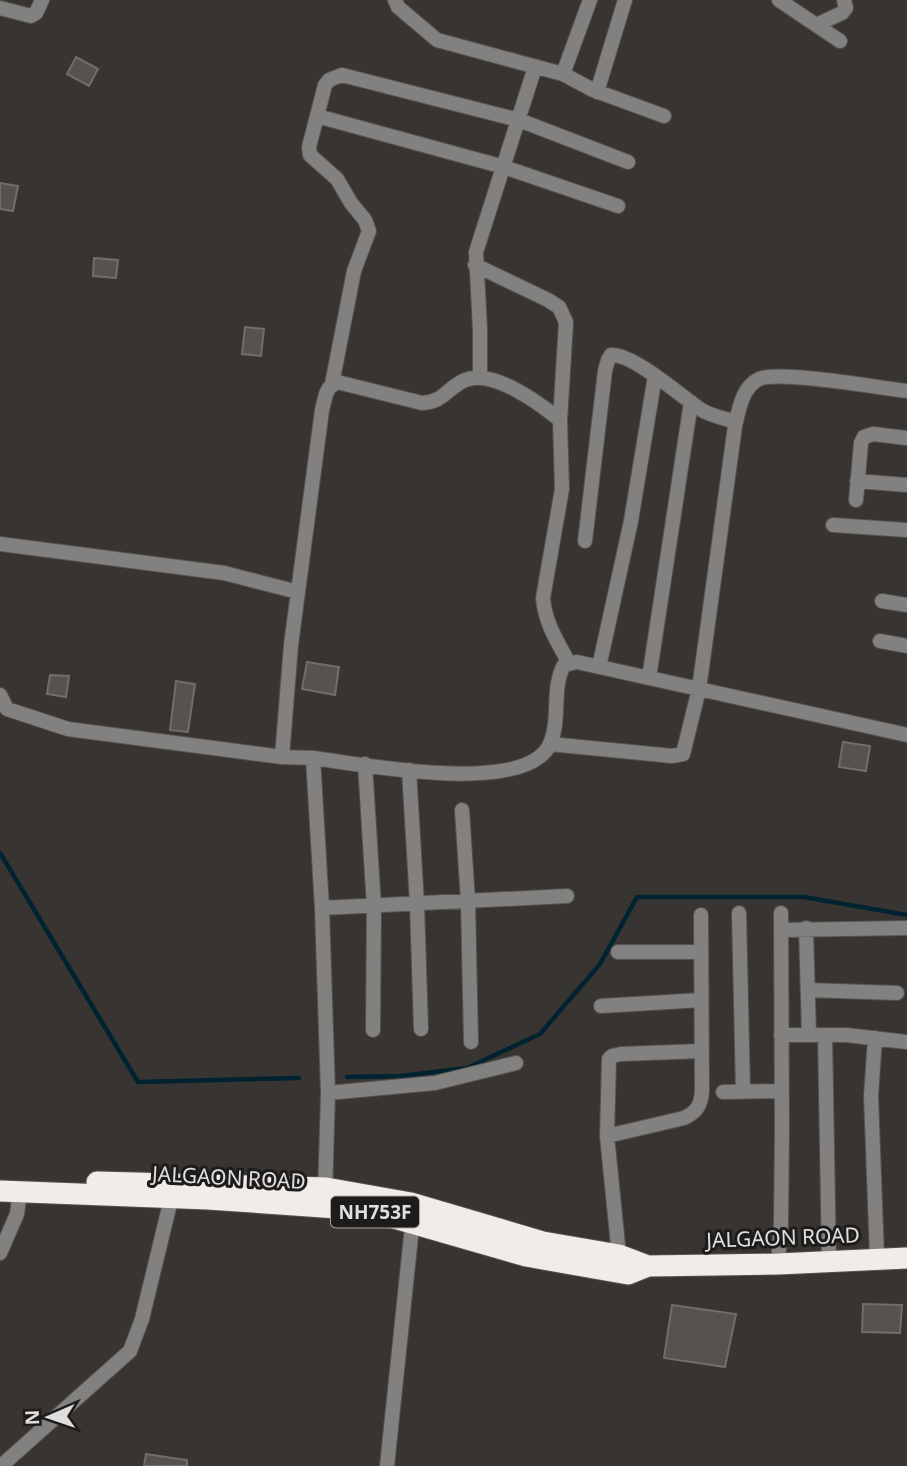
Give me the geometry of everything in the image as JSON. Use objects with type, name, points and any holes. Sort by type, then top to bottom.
[{"type":"highway","name":"NH753F","points":[[0,1178],[25,1188]]},
{"type":"highway","name":"JALGAON ROAD","points":[[25,1188],[325,1197],[366,1210],[414,1213],[526,1256],[628,1275],[648,1266],[907,1258]]},
{"type":"highway","name":"NH753F","points":[[414,1213],[543,1242],[619,1255],[648,1266]]},
{"type":"street","points":[[0,8],[31,16],[36,13],[42,0]]},
{"type":"street","points":[[394,0],[437,40],[563,74],[597,92],[664,116]]},
{"type":"street","points":[[563,74],[590,0]]},
{"type":"street","points":[[597,92],[625,0]]},
{"type":"street","points":[[779,0],[840,41]]},
{"type":"street","points":[[816,25],[842,13],[846,8],[844,0]]},
{"type":"street","points":[[480,378],[480,330],[475,264],[481,231],[535,67]]},
{"type":"street","points":[[282,757],[298,592],[322,410],[332,384],[354,271],[369,231],[365,220],[337,179],[310,155],[309,147],[329,80],[342,75],[519,120],[628,162]]},
{"type":"street","points":[[317,116],[504,167],[618,206]]},
{"type":"street","points":[[475,264],[548,300],[564,313],[566,322],[560,420],[562,489],[543,598],[550,627],[569,663]]},
{"type":"street","points":[[585,541],[608,360],[614,354],[623,356],[655,376],[702,411],[736,422]]},
{"type":"street","points":[[599,667],[631,521],[655,376]]},
{"type":"street","points":[[550,744],[678,756],[685,750],[699,689],[736,422],[748,388],[758,379],[791,377],[907,391]]},
{"type":"street","points":[[332,384],[337,382],[431,403],[439,401],[462,382],[490,379],[541,404],[560,420]]},
{"type":"street","points":[[649,678],[691,402]]},
{"type":"street","points":[[856,500],[861,443],[864,437],[873,434],[907,438]]},
{"type":"street","points":[[857,481],[907,485]]},
{"type":"street","points":[[833,525],[907,530]]},
{"type":"street","points":[[0,544],[224,573],[298,592]]},
{"type":"street","points":[[882,601],[907,606]]},
{"type":"street","points":[[880,641],[907,646]]},
{"type":"street","points":[[0,695],[7,709],[68,729],[282,757],[473,774],[503,772],[522,767],[550,744],[558,678],[564,665],[569,663],[599,667],[907,735]]},
{"type":"street","points":[[313,758],[322,908],[328,1093],[325,1197]]},
{"type":"street","points":[[365,764],[374,906],[373,1030]]},
{"type":"street","points":[[409,770],[421,1028]]},
{"type":"street","points":[[462,810],[468,901],[471,1042]]},
{"type":"street","points":[[322,908],[567,897]]},
{"type":"street","points":[[739,913],[743,1091]]},
{"type":"street","points":[[778,1264],[781,1223],[781,913]]},
{"type":"street","points":[[607,1136],[684,1118],[695,1113],[702,1098],[701,915]]},
{"type":"street","points":[[806,928],[809,1035]]},
{"type":"street","points":[[782,930],[907,928]]},
{"type":"street","points":[[618,952],[701,953]]},
{"type":"street","points":[[808,990],[897,993]]},
{"type":"street","points":[[601,1006],[701,1000]]},
{"type":"street","points":[[781,1035],[825,1035],[907,1042]]},
{"type":"street","points":[[825,1035],[829,1261]]},
{"type":"street","points":[[875,1038],[871,1096],[877,1257]]},
{"type":"street","points":[[619,1255],[607,1136],[607,1064],[612,1056],[701,1051]]},
{"type":"street","points":[[328,1093],[435,1083],[516,1063]]},
{"type":"street","points":[[723,1092],[781,1091]]},
{"type":"street","points":[[0,1252],[25,1188]]},
{"type":"street","points":[[1,1466],[130,1351],[142,1319],[172,1191]]},
{"type":"street","points":[[387,1466],[414,1213]]},
{"type":"building","points":[[76,57],[98,69],[89,86],[67,74]]},
{"type":"building","points":[[0,183],[18,186],[13,211],[0,209]]},
{"type":"building","points":[[94,258],[118,260],[116,278],[93,276]]},
{"type":"building","points":[[245,327],[264,329],[261,356],[242,354]]},
{"type":"building","points":[[307,662],[339,667],[335,695],[302,689]]},
{"type":"building","points":[[50,675],[69,676],[66,697],[47,694]]},
{"type":"building","points":[[176,681],[195,684],[188,732],[170,730]]},
{"type":"building","points":[[843,742],[870,746],[866,771],[839,767]]},
{"type":"building","points":[[863,1304],[902,1305],[900,1333],[862,1332]]},
{"type":"building","points":[[672,1305],[736,1314],[725,1367],[664,1358]]},
{"type":"building","points":[[146,1454],[187,1460],[187,1466],[144,1466]]},
{"type":"waterway","points":[[0,853],[138,1082],[299,1078]]},
{"type":"waterway","points":[[347,1077],[401,1076],[467,1068],[540,1034],[600,964],[637,897],[804,897],[907,915]]}]
